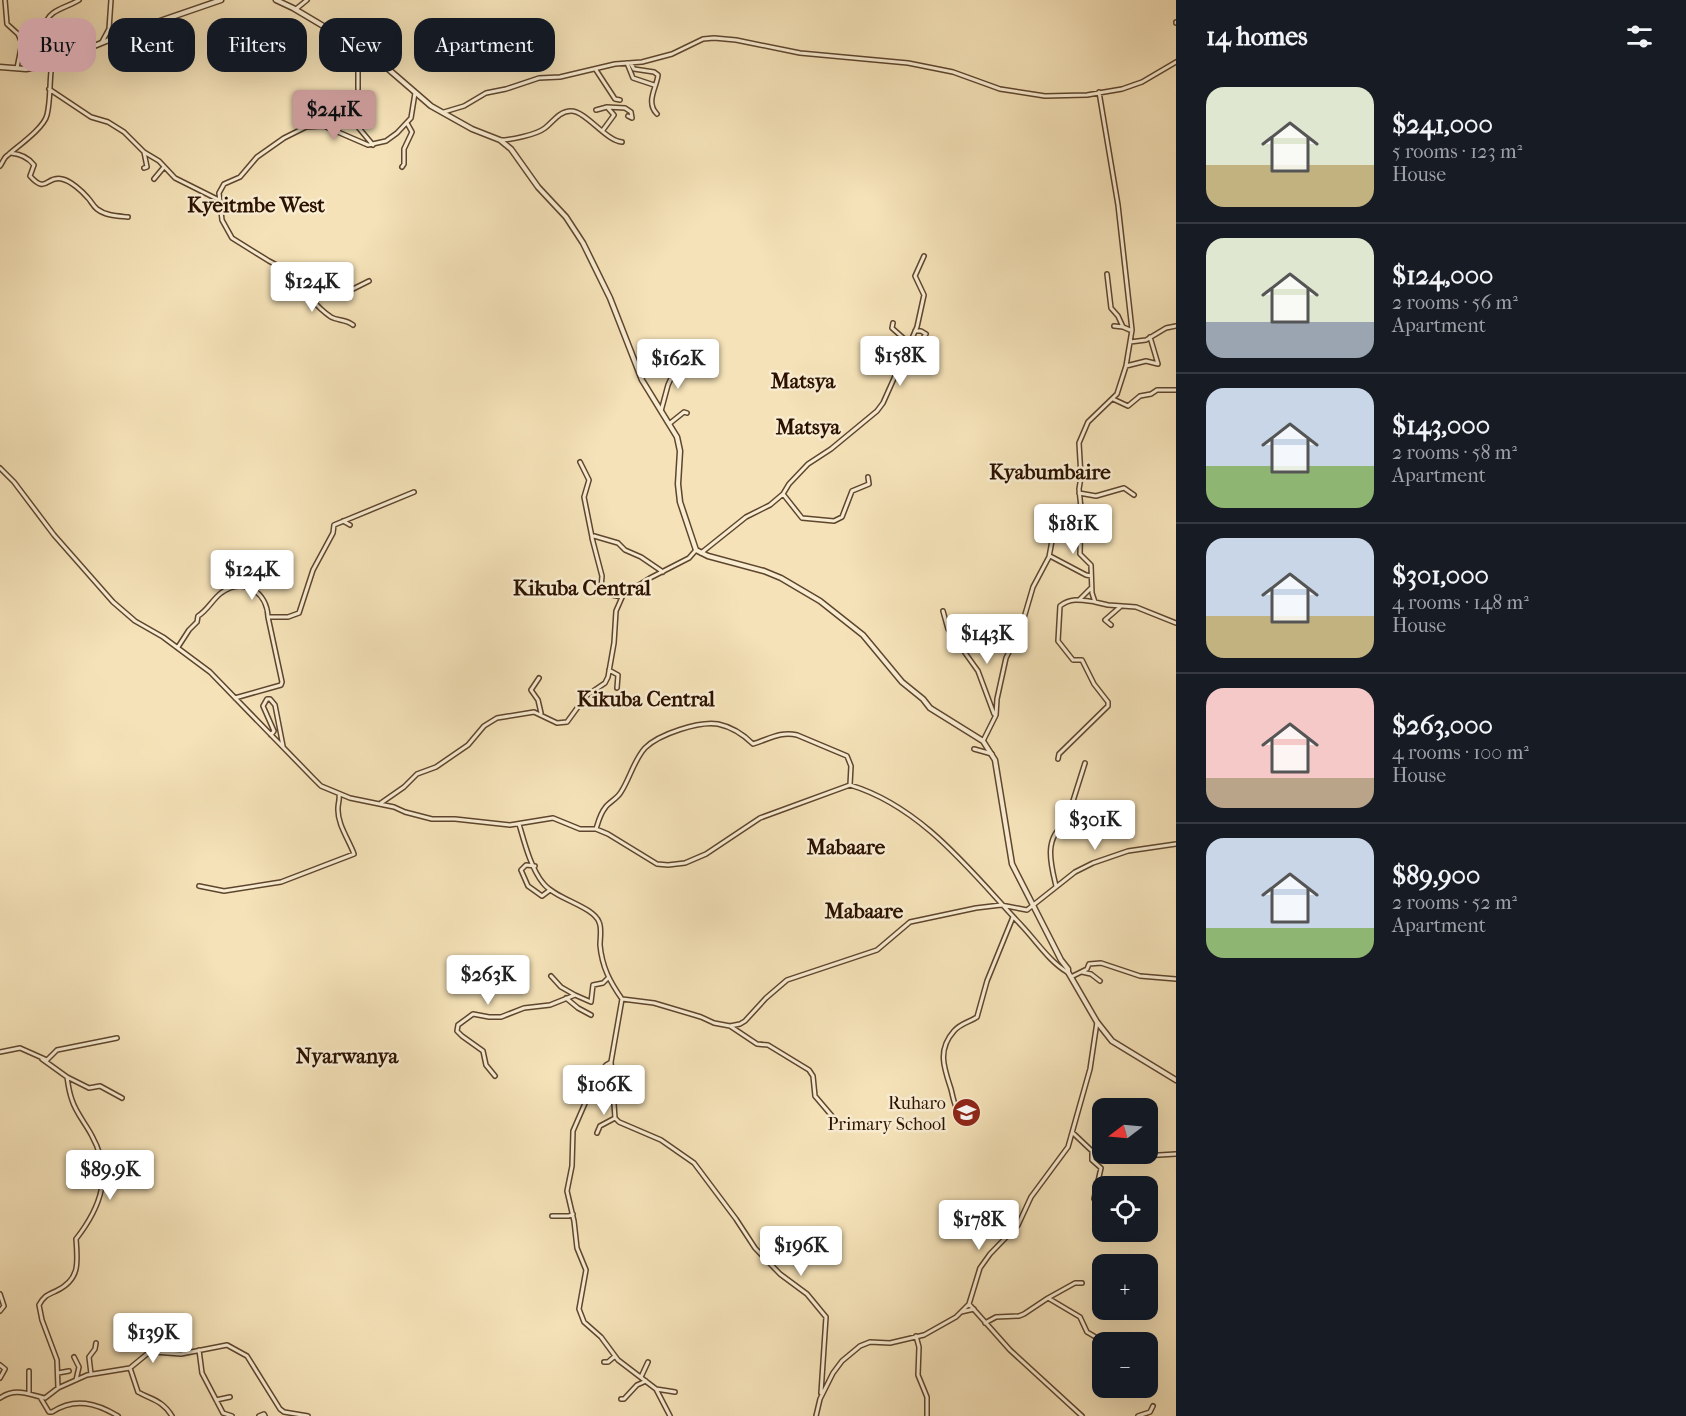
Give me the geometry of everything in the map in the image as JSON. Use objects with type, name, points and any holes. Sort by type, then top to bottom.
[{"type":"street","points":[[5,0],[7,24],[18,34]]},
{"type":"street","points":[[48,18],[56,10],[79,0]]},
{"type":"street","points":[[101,44],[108,30],[111,0]]},
{"type":"street","points":[[96,46],[221,0]]},
{"type":"street","points":[[276,0],[319,23]]},
{"type":"street","points":[[296,9],[307,0]]},
{"type":"street","points":[[444,112],[464,106],[486,93],[539,78],[560,77],[672,54],[703,39],[724,38],[800,53],[919,65],[953,72],[1000,89],[1045,96],[1087,94],[1132,86],[1176,62]]},
{"type":"street","points":[[0,67],[17,68],[18,63]]},
{"type":"street","points":[[629,63],[634,69],[657,73],[659,77],[654,85],[652,108],[657,114]]},
{"type":"street","points":[[629,63],[633,78],[654,85]]},
{"type":"street","points":[[596,69],[615,99],[620,99]]},
{"type":"street","points":[[0,165],[5,156],[11,153],[47,116],[51,72]]},
{"type":"street","points":[[358,72],[358,89]]},
{"type":"street","points":[[394,72],[431,106],[472,129],[500,140],[511,149],[538,187],[566,217],[583,243],[613,305],[641,378],[677,437],[680,451],[678,484],[680,502],[698,552]]},
{"type":"street","points":[[49,89],[92,117],[124,132],[144,152],[159,161],[175,178],[219,200]]},
{"type":"street","points":[[1095,602],[1091,588],[1090,565],[1080,554],[1081,471],[1078,450],[1083,431],[1092,417],[1113,399],[1120,387],[1132,330],[1118,205],[1099,92]]},
{"type":"street","points":[[369,281],[353,289],[326,287],[301,278],[269,261],[232,238],[222,220],[219,194],[224,184],[240,177],[257,157],[284,138],[306,127],[324,126],[373,145],[391,138],[407,123],[412,113],[415,93]]},
{"type":"street","points":[[603,130],[614,116],[607,106]]},
{"type":"street","points":[[596,111],[607,106],[625,108],[631,112],[632,118],[628,116]]},
{"type":"street","points":[[500,140],[512,140],[544,129],[553,119],[569,111],[580,112],[589,122],[603,130],[616,142],[622,142]]},
{"type":"street","points":[[402,167],[404,149],[412,132],[407,123]]},
{"type":"street","points":[[358,127],[373,145]]},
{"type":"street","points":[[144,152],[147,167],[144,168]]},
{"type":"street","points":[[11,153],[22,154],[32,162],[34,165],[30,176],[36,183],[43,185],[62,179],[74,185],[96,209],[110,215],[128,217]]},
{"type":"street","points":[[154,179],[164,167]]},
{"type":"street","points":[[213,198],[219,194]]},
{"type":"street","points":[[381,803],[404,788],[417,774],[436,766],[468,745],[484,726],[497,718],[531,712],[557,723],[567,722],[586,696],[605,683],[614,643],[616,611],[626,592],[689,558],[740,521],[771,505],[808,464],[837,445],[877,411],[915,331],[924,295],[915,276],[924,256]]},
{"type":"street","points":[[1107,274],[1111,308],[1123,327]]},
{"type":"street","points":[[301,278],[301,284],[313,300],[331,317],[348,321],[353,325]]},
{"type":"street","points":[[893,323],[892,327],[909,343]]},
{"type":"street","points":[[1114,326],[1132,330]]},
{"type":"street","points":[[1130,342],[1150,337],[1166,328],[1176,326]]},
{"type":"street","points":[[915,331],[926,334],[923,338],[924,345]]},
{"type":"street","points":[[1126,366],[1146,362],[1158,364],[1150,337]]},
{"type":"street","points":[[661,413],[668,385],[680,359]]},
{"type":"street","points":[[897,368],[905,367],[917,359]]},
{"type":"street","points":[[1113,399],[1128,406],[1140,396],[1157,390],[1176,390]]},
{"type":"street","points":[[669,424],[684,412],[687,413]]},
{"type":"street","points":[[580,462],[589,480],[584,497],[602,576],[601,588],[613,596],[622,597]]},
{"type":"street","points":[[0,468],[113,603],[135,621],[178,647],[210,672],[321,786],[350,798],[381,803],[432,819],[510,825],[553,818],[580,829],[596,829],[614,837],[657,864],[679,865],[715,849],[759,818],[850,785],[873,793],[925,826],[980,880],[1052,961],[1070,975]]},
{"type":"street","points":[[783,494],[802,518],[834,521],[842,517],[852,491],[869,484],[868,477]]},
{"type":"street","points":[[1079,492],[1096,495],[1124,488],[1134,495]]},
{"type":"street","points":[[268,617],[288,617],[299,613],[313,570],[333,533],[334,525],[414,492]]},
{"type":"street","points":[[983,741],[996,715],[1006,658],[1021,627],[1033,586],[1050,556],[1054,530],[1063,516],[1081,509]]},
{"type":"street","points":[[341,521],[350,525]]},
{"type":"street","points":[[592,537],[618,543],[625,550],[645,559],[663,572]]},
{"type":"street","points":[[698,552],[764,571],[781,578],[820,601],[863,635],[902,682],[930,708],[983,741],[993,755],[1014,869],[1070,975],[1097,1022],[1119,1046],[1176,1080]]},
{"type":"street","points":[[1050,556],[1091,576]]},
{"type":"street","points":[[178,647],[197,622],[198,616],[203,614],[218,595],[233,586],[253,588],[260,593],[268,610],[282,682],[281,685],[235,698]]},
{"type":"street","points":[[1080,599],[1091,588]]},
{"type":"street","points":[[1058,759],[1059,754],[1109,705],[1094,684],[1082,660],[1073,660],[1058,641],[1059,606],[1080,599],[1136,608],[1176,623]]},
{"type":"street","points":[[1111,625],[1105,620],[1121,606]]},
{"type":"street","points":[[943,611],[948,629],[972,661],[986,689],[995,712],[991,724]]},
{"type":"street","points":[[609,669],[618,675],[617,688]]},
{"type":"street","points":[[540,678],[531,690],[542,715]]},
{"type":"street","points":[[271,735],[274,733],[273,728],[263,706],[267,699],[275,705],[283,747]]},
{"type":"street","points":[[596,829],[604,808],[621,794],[627,777],[645,748],[664,735],[701,726],[717,724],[726,727],[741,733],[753,744],[778,735],[789,733],[798,735],[847,756],[851,766],[850,785]]},
{"type":"street","points":[[974,749],[993,755]]},
{"type":"street","points":[[1056,887],[1049,860],[1051,845],[1058,828],[1066,824],[1085,763]]},
{"type":"street","points":[[200,886],[224,891],[281,882],[354,854],[339,818],[337,807],[340,800],[339,794]]},
{"type":"street","points":[[519,824],[543,884],[594,916],[600,923],[602,956],[608,978],[622,999],[611,1062],[615,1118],[619,1122],[661,1140],[694,1163],[736,1219],[754,1248],[780,1274],[807,1294],[826,1317],[820,1399],[816,1416]]},
{"type":"street","points":[[730,1026],[745,1021],[787,980],[877,950],[909,922],[1001,905],[1024,911],[1075,872],[1139,848],[1176,844]]},
{"type":"street","points":[[535,866],[526,865],[521,870],[528,886],[542,896],[550,890]]},
{"type":"street","points":[[964,1119],[952,1100],[942,1062],[944,1048],[958,1026],[977,1017],[987,981],[1013,917]]},
{"type":"street","points":[[1082,972],[1089,964],[1096,962],[1140,976],[1176,979]]},
{"type":"street","points":[[1070,975],[1082,972],[1092,974],[1100,981]]},
{"type":"street","points":[[551,976],[561,987],[591,1002],[593,985],[603,983],[608,978]]},
{"type":"street","points":[[495,1076],[486,1065],[483,1051],[457,1031],[458,1025],[473,1014],[498,1018],[524,1008],[550,1005],[575,995]]},
{"type":"street","points":[[566,998],[591,1015]]},
{"type":"street","points":[[622,999],[654,1004],[730,1026],[757,1044],[768,1045],[809,1070],[813,1076],[815,1096],[832,1116]]},
{"type":"street","points":[[820,1399],[839,1365],[860,1346],[870,1342],[890,1343],[924,1335],[961,1312],[969,1304],[980,1268],[990,1254],[1018,1226],[1031,1197],[1068,1146],[1090,1069],[1097,1022]]},
{"type":"street","points":[[42,1059],[48,1059],[57,1050],[117,1038]]},
{"type":"street","points":[[0,1052],[20,1048],[89,1088],[100,1086],[122,1098]]},
{"type":"street","points":[[611,1062],[606,1065],[594,1082],[573,1131],[572,1166],[567,1191],[573,1214],[577,1248],[586,1267],[579,1309],[585,1322],[601,1337],[615,1356],[656,1389],[670,1416]]},
{"type":"street","points":[[58,1388],[57,1360],[42,1320],[39,1305],[44,1295],[65,1287],[72,1280],[78,1256],[76,1239],[92,1218],[103,1182],[102,1159],[93,1137],[72,1100],[67,1077]]},
{"type":"street","points":[[597,1133],[600,1126],[615,1118]]},
{"type":"street","points":[[1073,1132],[1092,1151]]},
{"type":"street","points":[[1158,1155],[1176,1154]]},
{"type":"street","points":[[552,1216],[566,1217],[573,1214]]},
{"type":"street","points":[[985,1323],[996,1317],[1024,1314],[1071,1285],[1082,1283]]},
{"type":"street","points":[[0,1294],[4,1306],[0,1311]]},
{"type":"street","points":[[1048,1298],[1080,1317],[1088,1332],[1092,1334]]},
{"type":"street","points":[[969,1304],[1010,1350],[1082,1416]]},
{"type":"street","points":[[961,1312],[974,1309]]},
{"type":"street","points":[[916,1336],[919,1347],[918,1375],[927,1396],[927,1416]]},
{"type":"street","points":[[158,1351],[167,1342]]},
{"type":"street","points":[[91,1374],[89,1357],[96,1343]]},
{"type":"street","points":[[0,1398],[9,1394],[28,1392],[45,1398],[58,1388],[91,1374],[130,1368],[147,1354],[158,1351],[181,1354],[227,1345],[247,1356],[283,1414],[308,1416]]},
{"type":"street","points":[[200,1350],[202,1373],[223,1413],[232,1416]]},
{"type":"street","points":[[74,1356],[79,1367],[76,1380]]},
{"type":"street","points":[[604,1362],[608,1362],[615,1356]]},
{"type":"street","points":[[640,1377],[648,1362]]},
{"type":"street","points":[[0,1365],[5,1369],[0,1378]]},
{"type":"street","points":[[130,1368],[138,1392],[157,1400],[168,1409],[172,1416]]},
{"type":"street","points":[[28,1392],[29,1371]]},
{"type":"street","points":[[58,1373],[69,1371]]},
{"type":"street","points":[[621,1399],[624,1399],[637,1385],[646,1381]]},
{"type":"street","points":[[656,1389],[675,1392]]},
{"type":"street","points":[[40,1397],[49,1412],[63,1405],[83,1402],[102,1407],[118,1416]]},
{"type":"street","points":[[216,1400],[230,1397]]},
{"type":"street","points":[[1138,1416],[1150,1412],[1153,1406]]},
{"type":"street","points":[[259,1416],[264,1414],[266,1416]]},
{"type":"place","name":"Ruharo Primary School","points":[[967,1113]]},
{"type":"district","name":"Kyeitmbe West","points":[[256,205]]},
{"type":"district","name":"Matsya","points":[[803,381]]},
{"type":"district","name":"Matsya","points":[[808,427]]},
{"type":"district","name":"Kyabumbaire","points":[[1050,472]]},
{"type":"district","name":"Kikuba Central","points":[[582,588]]},
{"type":"district","name":"Kikuba Central","points":[[646,699]]},
{"type":"district","name":"Mabaare","points":[[846,847]]},
{"type":"district","name":"Mabaare","points":[[864,911]]},
{"type":"district","name":"Nyarwanya","points":[[347,1056]]}]
